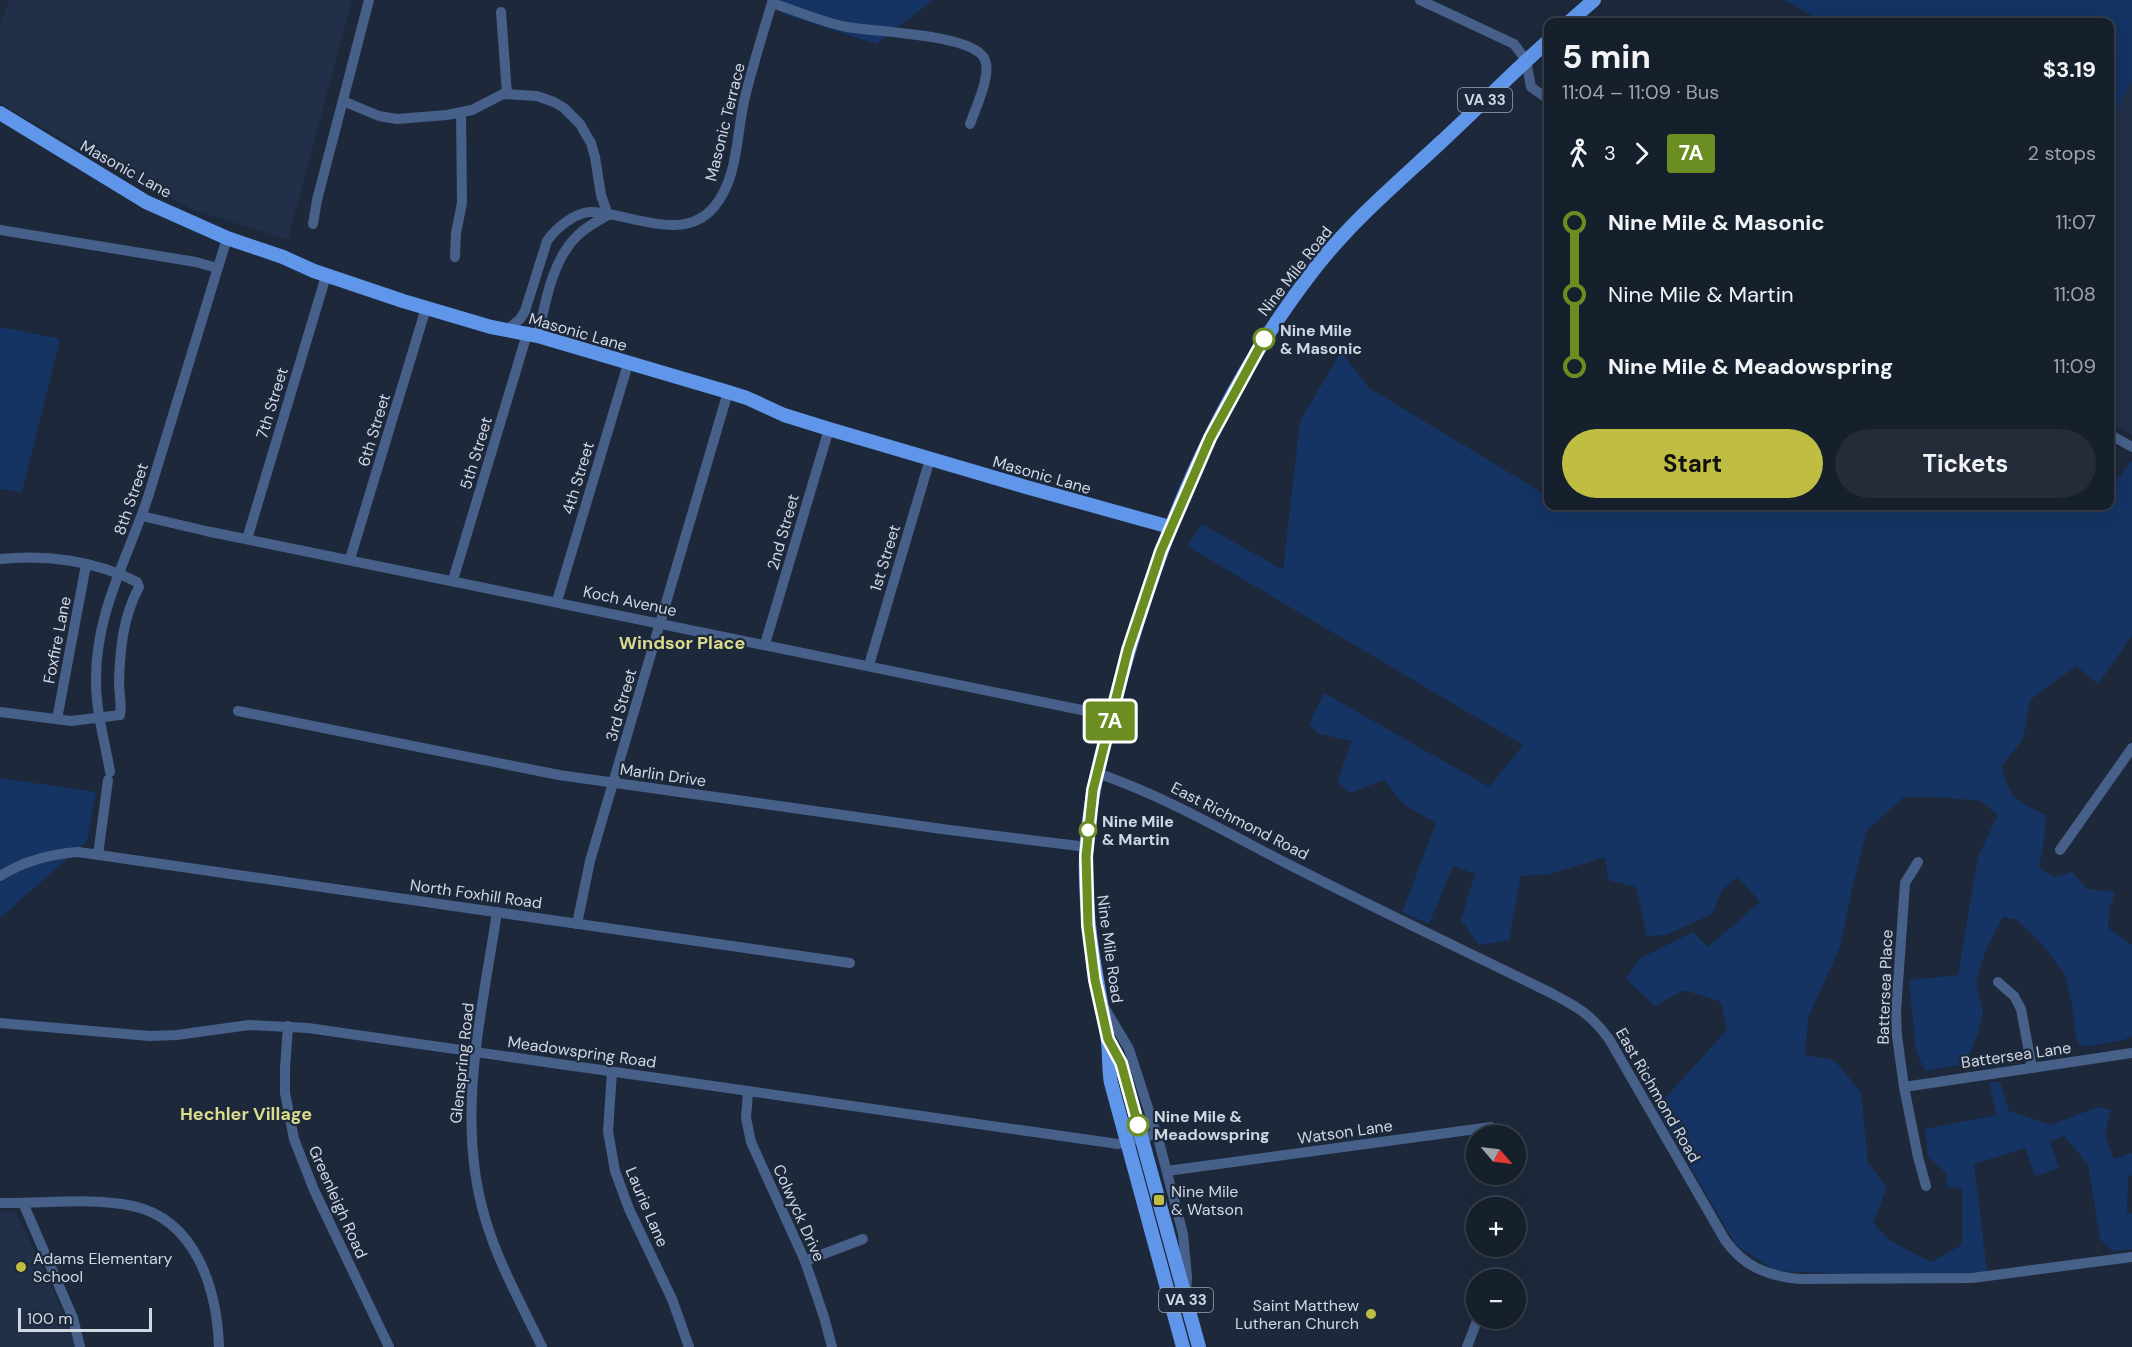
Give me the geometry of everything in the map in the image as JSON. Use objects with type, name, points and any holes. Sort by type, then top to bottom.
[{"type":"main road","points":[[1574,18],[1594,0]]},
{"type":"main road","name":"Nine Mile Road","points":[[1183,1347],[1109,1072],[1108,1039],[1088,925],[1087,847],[1091,805],[1128,650],[1170,527],[1206,446],[1264,339],[1318,265],[1366,213],[1544,44]]},
{"type":"main road","name":"Masonic Lane","points":[[0,113],[146,202],[227,238],[272,253],[326,276],[491,327],[532,335],[728,392],[784,415],[829,429],[1170,527]]},
{"type":"main road","name":"Nine Mile Road","points":[[1108,1039],[1121,1063],[1199,1347]]},
{"type":"street","points":[[313,224],[317,200],[369,0]]},
{"type":"street","points":[[1420,0],[1514,44],[1526,60],[1531,87],[1544,96]]},
{"type":"street","name":"Masonic Terrace","points":[[507,330],[520,320],[525,311],[544,248],[550,236],[572,219],[591,212],[674,225],[698,219],[715,206],[732,167],[745,96],[772,1],[847,27],[888,30],[942,40],[977,50],[984,57],[987,70],[970,124]]},
{"type":"street","points":[[501,12],[507,94]]},
{"type":"street","points":[[343,101],[379,116],[397,119],[447,115],[472,110],[507,94],[544,98],[564,108],[580,124],[591,143],[601,195],[608,215],[578,235],[566,249],[532,335]]},
{"type":"street","points":[[455,257],[456,233],[462,203],[461,112]]},
{"type":"street","points":[[0,230],[196,262],[217,268]]},
{"type":"street","name":"8th Street","points":[[98,855],[109,776],[105,717],[96,681],[98,645],[106,605],[142,516],[227,238]]},
{"type":"street","name":"7th Street","points":[[247,539],[326,276]]},
{"type":"street","name":"6th Street","points":[[350,559],[426,308]]},
{"type":"street","name":"5th Street","points":[[453,580],[532,335]]},
{"type":"street","name":"4th Street","points":[[557,601],[628,364]]},
{"type":"street","name":"3rd Street","points":[[577,924],[590,861],[728,392]]},
{"type":"street","name":"2nd Street","points":[[765,644],[829,429]]},
{"type":"street","points":[[2114,437],[2132,447]]},
{"type":"street","name":"1st Street","points":[[869,665],[930,459]]},
{"type":"street","name":"Koch Avenue","points":[[142,516],[1111,716]]},
{"type":"street","points":[[0,559],[54,558],[118,573],[139,585],[128,612],[122,645],[119,685],[120,715],[71,721],[0,712]]},
{"type":"street","name":"Foxfire Lane","points":[[57,719],[86,566]]},
{"type":"street","name":"Marlin Drive","points":[[238,711],[450,754],[614,784],[1087,847]]},
{"type":"street","points":[[2060,850],[2132,748]]},
{"type":"street","name":"East Richmond Road","points":[[1098,773],[1132,784],[1187,810],[1584,1011],[1609,1039],[1725,1240],[1741,1258],[1761,1271],[1783,1278],[1800,1280],[1972,1278],[2132,1257]]},
{"type":"street","name":"North Foxhill Road","points":[[0,876],[20,865],[46,856],[78,852],[850,963]]},
{"type":"street","name":"Battersea Place","points":[[1918,862],[1905,883],[1896,1012],[1899,1059],[1926,1186]]},
{"type":"street","name":"Glenspring Road","points":[[496,912],[476,1052],[470,1113],[471,1148],[476,1185],[493,1242],[542,1347]]},
{"type":"street","points":[[1998,982],[2014,996],[2021,1009],[2032,1068]]},
{"type":"street","points":[[1099,998],[1129,1049],[1180,1216],[1187,1277],[1185,1297]]},
{"type":"street","name":"Meadowspring Road","points":[[0,1023],[149,1036],[177,1035],[249,1025],[288,1026],[1118,1144],[1156,1134]]},
{"type":"street","name":"Greenleigh Road","points":[[288,1026],[285,1093],[294,1139],[314,1190],[389,1347]]},
{"type":"street","name":"Battersea Lane","points":[[1904,1087],[2132,1053]]},
{"type":"street","name":"Laurie Lane","points":[[612,1072],[608,1131],[615,1171],[629,1209],[672,1299],[689,1347]]},
{"type":"street","name":"Colwyck Drive","points":[[748,1092],[746,1118],[751,1142],[806,1262],[832,1347]]},
{"type":"street","name":"Watson Lane","points":[[1167,1171],[1466,1130]]},
{"type":"street","points":[[0,1203],[121,1204],[135,1207],[169,1222],[186,1238],[202,1264],[211,1295],[219,1347]]},
{"type":"street","points":[[23,1203],[73,1318],[80,1347]]},
{"type":"street","points":[[806,1262],[863,1239]]},
{"type":"street","points":[[1467,1347],[1474,1329]]},
{"type":"shaded area","points":[[9,0],[352,0],[288,239],[194,210],[96,159],[0,103],[0,25]]},
{"type":"shaded area","points":[[781,0],[933,0],[876,44],[781,13]]},
{"type":"shaded area","points":[[1784,0],[2132,0],[2132,82],[2114,113],[2114,18],[1817,18]]},
{"type":"shaded area","points":[[2132,82],[2132,435],[2114,425],[2114,113]]},
{"type":"shaded area","points":[[0,327],[60,339],[22,492],[0,489]]},
{"type":"shaded area","points":[[1341,352],[1369,388],[1544,494],[1544,510],[1577,512],[1589,510],[2114,510],[2114,483],[2132,460],[2132,636],[2098,684],[2076,666],[2030,700],[2023,739],[2002,766],[2007,785],[2016,798],[2046,815],[2039,867],[2054,877],[2072,872],[2087,889],[2115,892],[2110,908],[2108,928],[2132,945],[2132,1036],[2124,1040],[2082,1047],[2076,1038],[2072,1004],[2064,973],[2043,945],[2017,920],[2003,917],[1986,949],[1976,982],[1983,1013],[1978,1033],[1965,1064],[1925,1071],[1916,1051],[1909,980],[1958,975],[1978,857],[1998,815],[1981,801],[1904,797],[1867,830],[1840,947],[1808,1018],[1805,1055],[1834,1060],[1861,1092],[1868,1163],[1887,1187],[1873,1223],[1891,1241],[1931,1262],[1962,1245],[1962,1188],[1947,1187],[1946,1173],[1928,1156],[1925,1129],[1997,1115],[1989,1082],[2000,1082],[2009,1111],[2051,1125],[2098,1107],[2111,1110],[2105,1134],[2114,1159],[2132,1153],[2132,1175],[2128,1177],[2127,1212],[2132,1214],[2132,1249],[2113,1251],[2100,1239],[2088,1164],[2064,1136],[2050,1141],[2059,1168],[2035,1176],[2025,1148],[1974,1164],[1987,1272],[1904,1276],[1776,1271],[1736,1245],[1656,1108],[1727,1030],[1721,1002],[1684,990],[1655,1006],[1626,979],[1639,959],[1693,932],[1708,947],[1760,902],[1738,877],[1722,890],[1712,914],[1666,935],[1647,936],[1636,887],[1608,880],[1605,857],[1551,874],[1521,876],[1509,940],[1479,945],[1461,920],[1475,874],[1453,866],[1429,924],[1402,912],[1436,823],[1404,805],[1384,780],[1350,793],[1337,782],[1352,741],[1319,734],[1309,724],[1324,693],[1489,787],[1523,745],[1187,546],[1202,524],[1283,570],[1300,421]]},
{"type":"shaded area","points":[[0,778],[96,792],[87,841],[0,918]]},
{"type":"shaded area","name":"Adams Elementary School","points":[[0,1211],[16,1212],[68,1322],[75,1347],[0,1347]]},
{"type":"bus line","name":"7A","points":[[1138,1125],[1121,1063],[1108,1039],[1095,980],[1086,885],[1086,856],[1093,790],[1128,650],[1170,527],[1210,438],[1264,339]]},
{"type":"place","name":"Nine Mile & Masonic","points":[[1264,339]]},
{"type":"place","name":"Nine Mile & Martin","points":[[1088,830]]},
{"type":"place","name":"Nine Mile & Meadowspring","points":[[1138,1125]]},
{"type":"place","name":"Nine Mile & Watson","points":[[1159,1200]]},
{"type":"place","name":"Adams Elementary School","points":[[21,1267]]},
{"type":"place","name":"Saint Matthew Lutheran Church","points":[[1371,1314]]},
{"type":"district","name":"Windsor Place","points":[[682,643]]},
{"type":"district","name":"Hechler Village","points":[[246,1114]]}]
